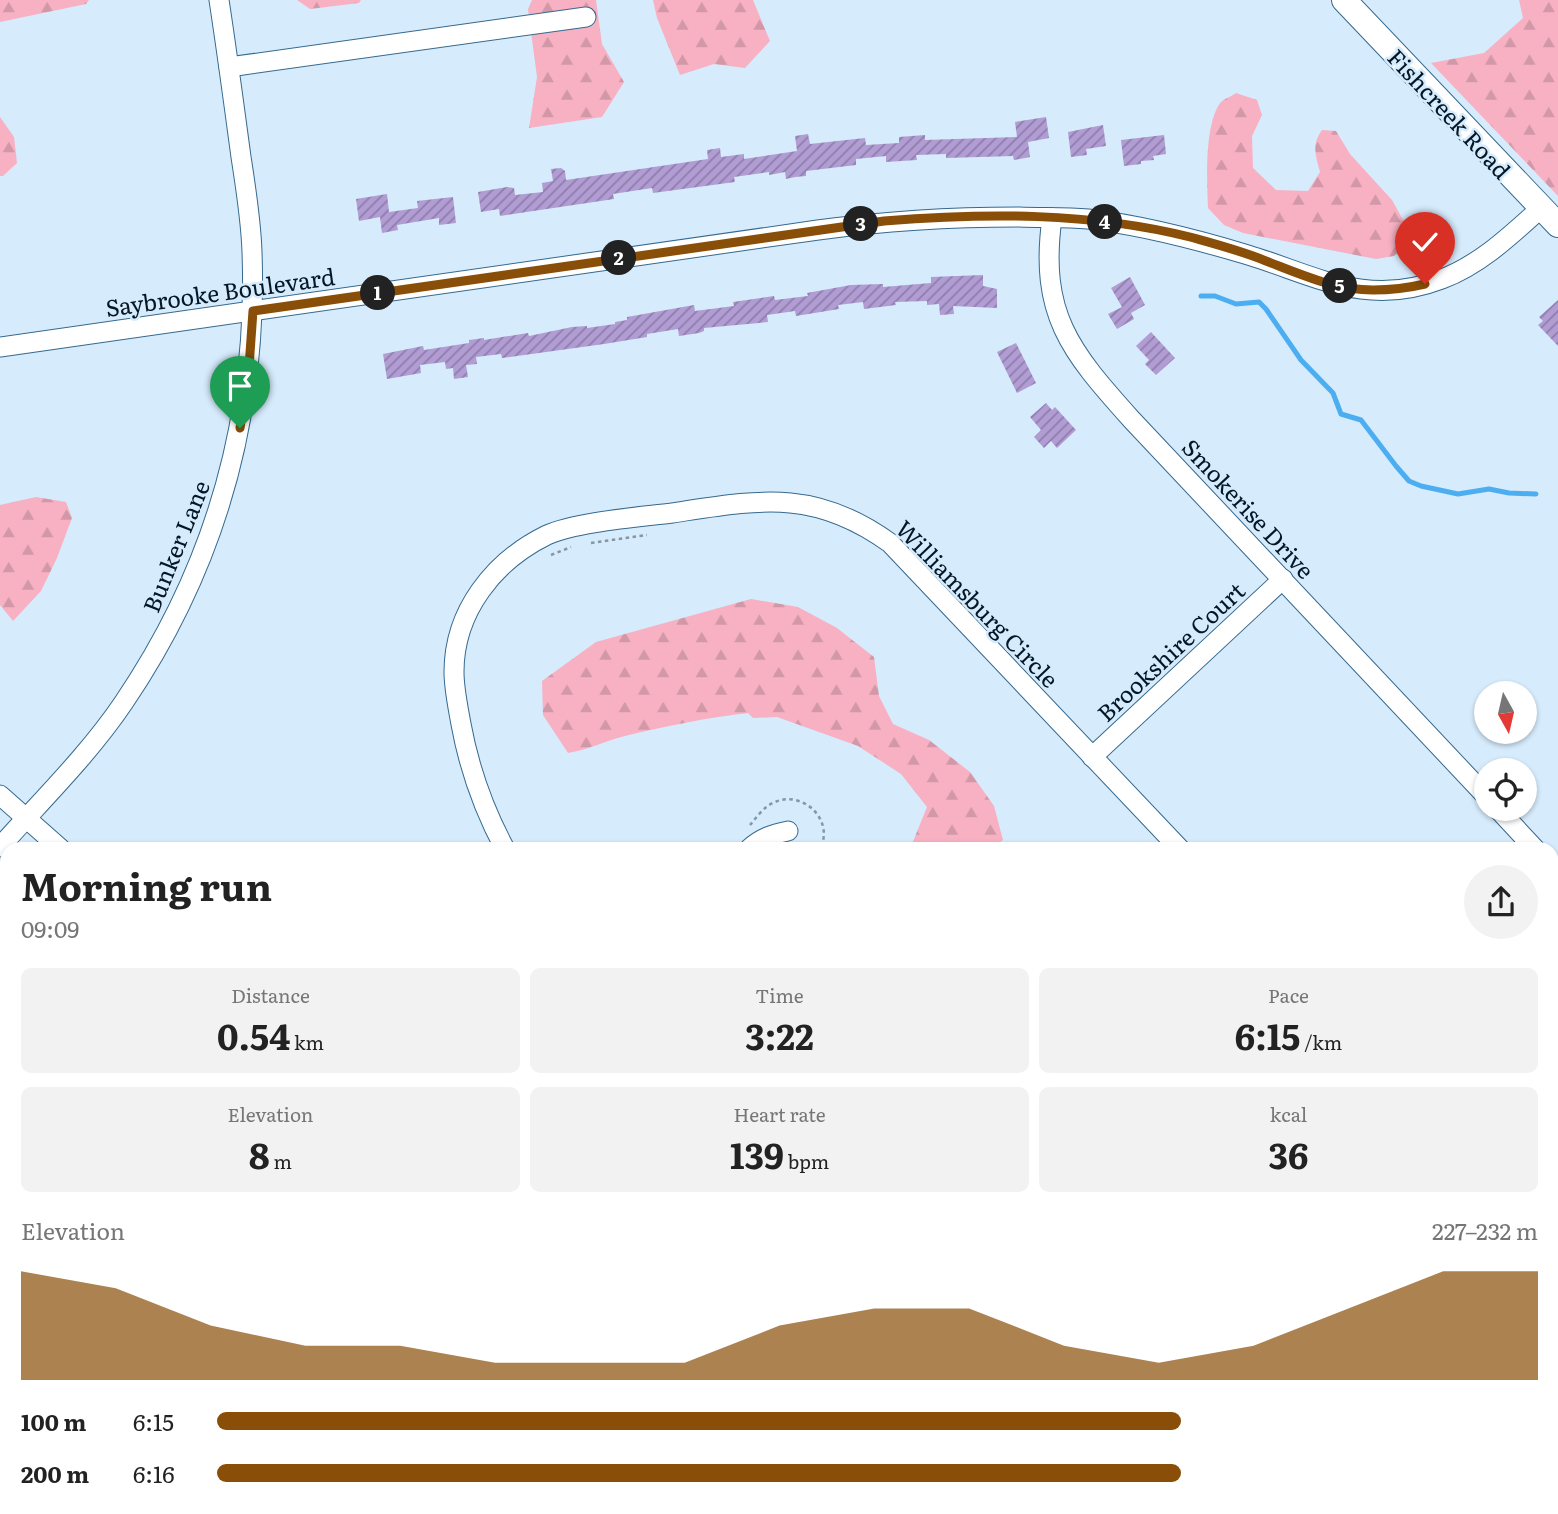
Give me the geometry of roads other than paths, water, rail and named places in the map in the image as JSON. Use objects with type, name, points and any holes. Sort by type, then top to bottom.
[{"type":"main road","name":"Fishcreek Road","points":[[1344,0],[1549,216]]},
{"type":"street","name":"Bunker Lane","points":[[4,842],[104,729],[156,650],[191,582],[214,526],[240,428],[249,367],[253,311],[250,224],[219,0]]},
{"type":"street","points":[[229,67],[586,16]]},
{"type":"street","name":"Saybrooke Boulevard","points":[[0,347],[884,221],[956,217],[1087,219],[1190,237],[1265,260],[1306,277],[1346,288],[1371,290],[1425,284],[1460,271],[1549,216]]},
{"type":"street","name":"Smokerise Drive","points":[[1052,218],[1049,264],[1053,298],[1065,334],[1078,356],[1131,419],[1474,783]]},
{"type":"street","name":"Williamsburg Circle","points":[[502,842],[489,817],[467,754],[455,687],[454,662],[457,644],[464,619],[476,595],[497,569],[517,553],[550,534],[584,526],[764,501],[803,504],[846,516],[890,543],[1173,842]]},
{"type":"street","name":"Brookshire Court","points":[[1092,758],[1283,579]]},
{"type":"street","points":[[0,794],[53,842]]},
{"type":"street","points":[[1509,821],[1529,842]]},
{"type":"street","points":[[756,842],[772,834],[788,831]]},
{"type":"waterway","points":[[1201,296],[1215,296],[1236,304],[1259,302],[1301,360],[1333,393],[1341,414],[1361,420],[1409,481],[1458,494],[1489,489],[1536,494]]}]
